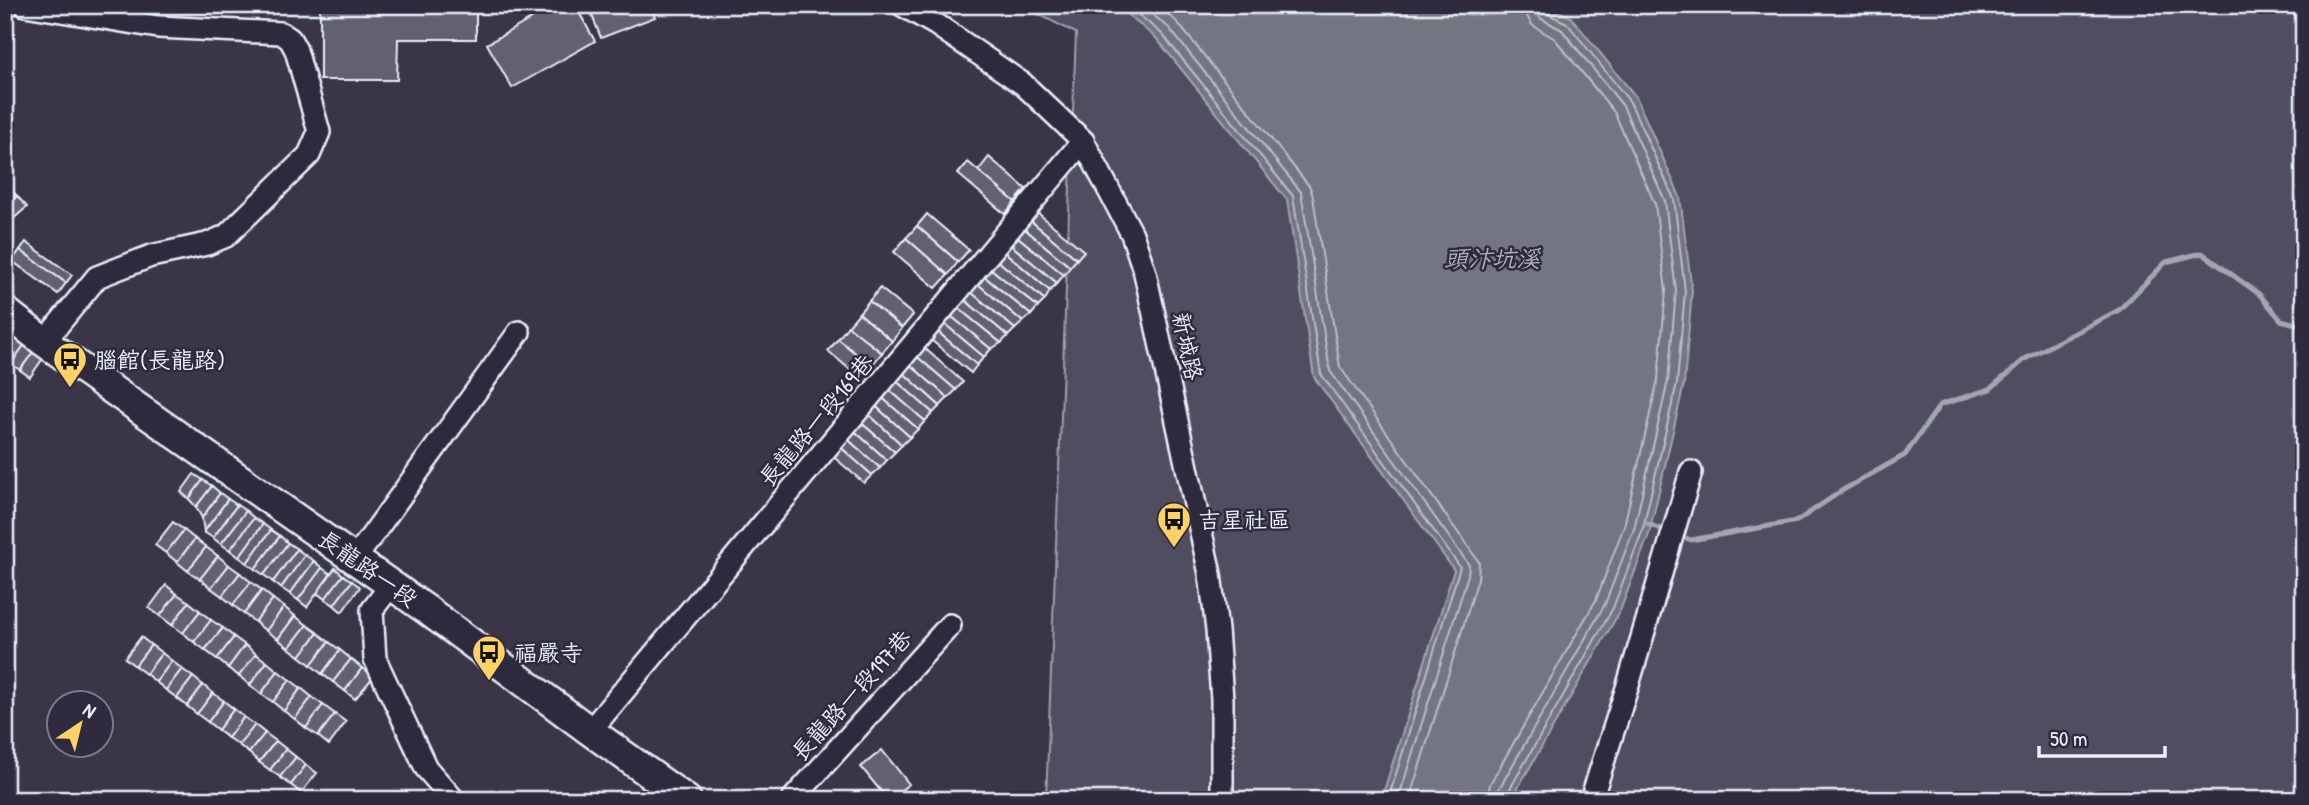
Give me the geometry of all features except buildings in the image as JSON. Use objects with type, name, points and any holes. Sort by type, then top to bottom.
[{"type":"main road","name":"長龍路一段","points":[[5,311],[44,342],[391,584],[590,732],[687,800]]},
{"type":"street","points":[[25,5],[158,27],[281,33],[290,39],[296,50],[318,132],[309,155],[226,236],[207,244],[151,256],[97,276],[44,342]]},
{"type":"street","name":"新城路","points":[[902,5],[937,25],[1023,84],[1083,142],[1132,234],[1145,273],[1210,574],[1222,699],[1222,800]]},
{"type":"street","name":"長龍路一段169巷","points":[[590,732],[1083,142]]},
{"type":"street","points":[[355,559],[519,332]]},
{"type":"street","points":[[1591,800],[1691,472]]},
{"type":"street","points":[[391,584],[372,610],[375,659],[426,768],[454,800]]},
{"type":"street","name":"長龍路一段197巷","points":[[792,800],[950,625]]},
{"type":"shaded area","points":[[1020,5],[2304,5],[2304,800],[1046,800],[1076,33]]},
{"type":"water","name":"頭汴坑溪","points":[[1116,5],[1545,5],[1571,17],[1636,97],[1680,197],[1692,291],[1684,384],[1649,534],[1620,611],[1511,800],[1381,800],[1454,570],[1314,377],[1287,200],[1157,39]]},
{"type":"waterway","points":[[1678,535],[1691,540],[1797,521],[1843,490],[1905,455],[1940,405],[1990,389],[2025,359],[2119,310],[2166,262],[2202,253],[2259,294],[2281,320],[2304,326]]},
{"type":"waterway","points":[[1645,523],[1669,532]]},
{"type":"place","name":"腦館(長龍路)","points":[[70,389]]},
{"type":"place","name":"吉星社區","points":[[1174,549]]},
{"type":"place","name":"福嚴寺","points":[[489,682]]}]
